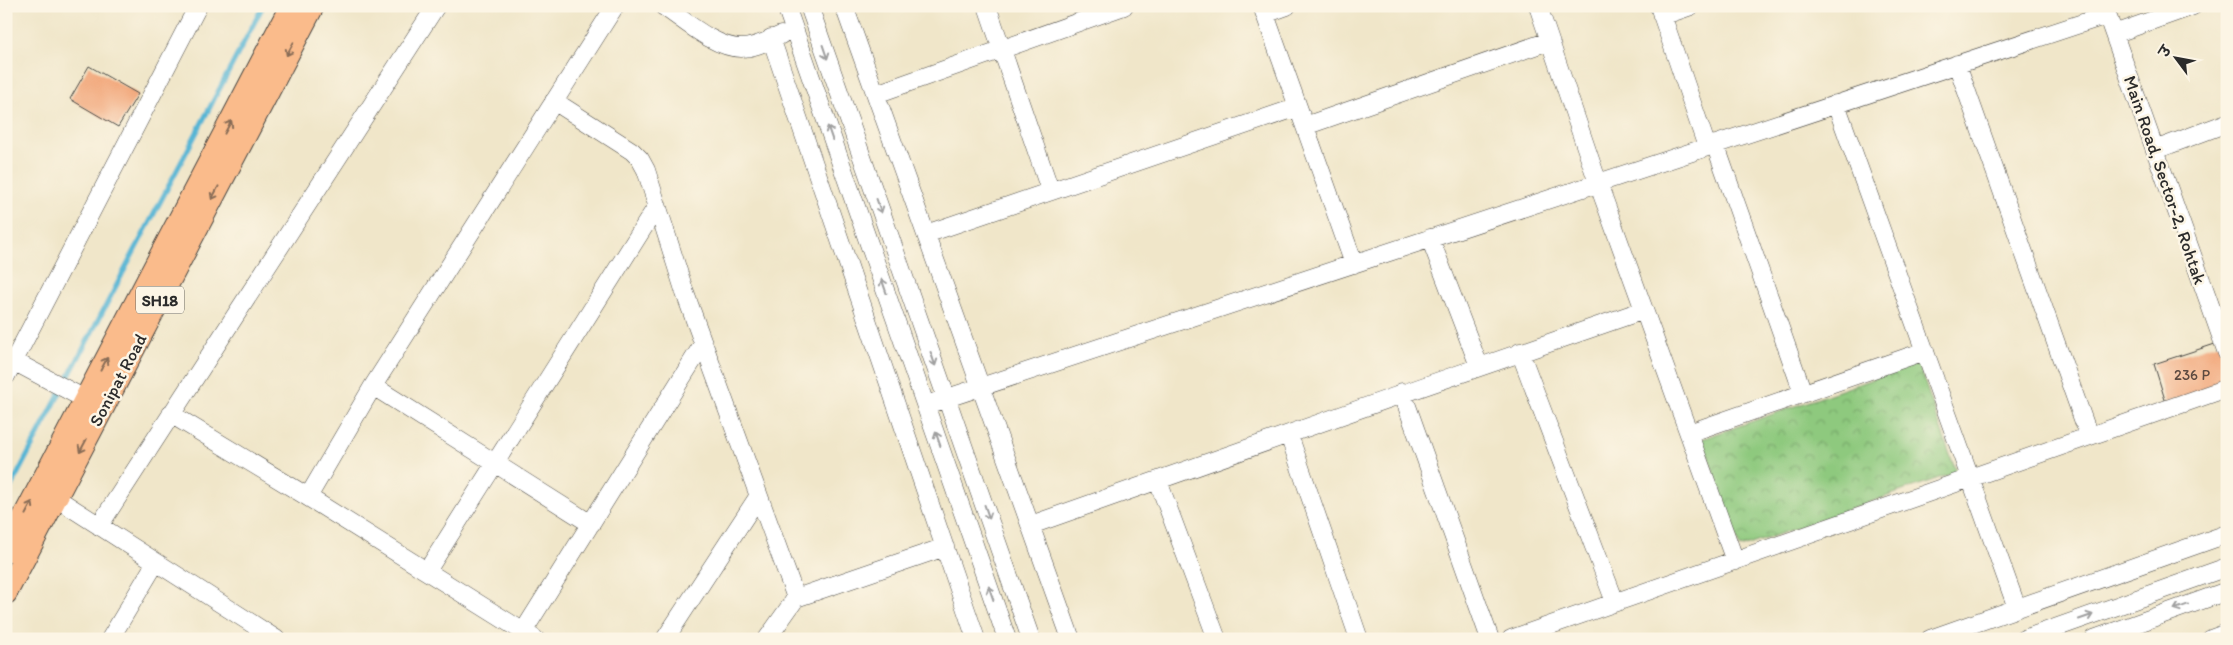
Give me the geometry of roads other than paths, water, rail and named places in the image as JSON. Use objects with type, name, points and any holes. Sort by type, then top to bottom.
[{"type":"main road","name":"Sonipat Road","points":[[6,551],[87,400],[291,6]]},
{"type":"main road","name":"Sonipat Road","points":[[6,593],[56,498],[87,400],[313,6]]},
{"type":"street","points":[[87,400],[56,382],[9,365],[198,6]]},
{"type":"street","points":[[100,526],[436,6]]},
{"type":"street","points":[[308,496],[373,386],[615,6]]},
{"type":"street","points":[[663,6],[712,39],[728,46],[751,46],[794,29]]},
{"type":"street","points":[[786,6],[1007,639]]},
{"type":"street","points":[[809,6],[1031,639]]},
{"type":"street","points":[[844,6],[1071,639]]},
{"type":"street","points":[[987,6],[1050,190]]},
{"type":"street","points":[[876,94],[1124,6]]},
{"type":"street","points":[[1287,6],[1263,10],[1354,264]]},
{"type":"street","points":[[1538,6],[1598,183],[1735,561]]},
{"type":"street","points":[[1691,6],[1660,11],[1803,393]]},
{"type":"street","points":[[2114,34],[2193,6]]},
{"type":"street","points":[[926,405],[1957,64],[2105,10]]},
{"type":"street","name":"Main Road, Sector-2, Rohtak","points":[[2105,10],[2227,353]]},
{"type":"street","points":[[771,38],[976,639]]},
{"type":"street","points":[[1305,126],[1550,41]]},
{"type":"street","points":[[1957,64],[2089,436]]},
{"type":"street","points":[[554,101],[632,151],[640,159],[646,170],[703,344],[796,598]]},
{"type":"street","points":[[1836,104],[2017,608]]},
{"type":"street","points":[[926,234],[1050,190],[1298,107]]},
{"type":"street","points":[[2155,150],[2227,123]]},
{"type":"street","points":[[426,571],[657,206]]},
{"type":"street","points":[[1430,238],[1479,366]]},
{"type":"street","points":[[1031,525],[1289,435],[1402,392],[1644,310]]},
{"type":"street","points":[[171,414],[308,496],[529,635],[591,524],[703,344]]},
{"type":"street","points":[[1689,433],[1925,351]]},
{"type":"street","points":[[1520,352],[1615,602]]},
{"type":"street","points":[[373,386],[591,524]]},
{"type":"street","points":[[1512,639],[2227,388]]},
{"type":"street","points":[[1402,392],[1490,639]]},
{"type":"street","points":[[1289,435],[1359,639]]},
{"type":"street","points":[[1158,481],[1217,639]]},
{"type":"street","points":[[665,639],[758,496]]},
{"type":"street","points":[[56,498],[276,639]]},
{"type":"street","points":[[1930,639],[2227,534]]},
{"type":"street","points":[[767,639],[796,598],[945,547]]},
{"type":"street","points":[[110,639],[156,562]]},
{"type":"street","points":[[2024,639],[2227,567]]},
{"type":"street","points":[[2099,638],[2227,591]]},
{"type":"street","points":[[2211,639],[2227,633]]},
{"type":"waterway","points":[[6,496],[263,6]]}]
